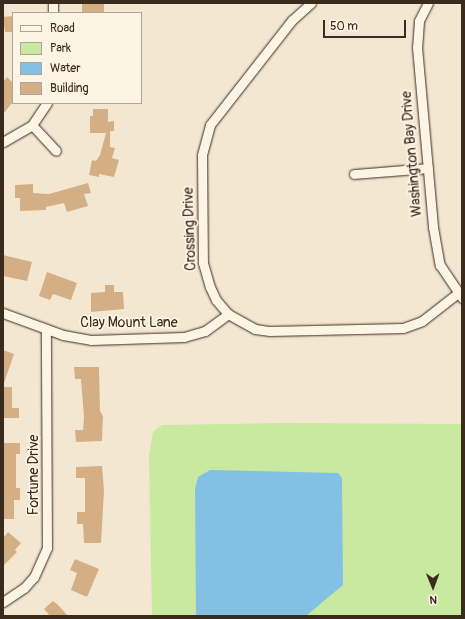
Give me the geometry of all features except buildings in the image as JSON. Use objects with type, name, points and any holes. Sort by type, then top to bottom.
[{"type":"street","name":"Crossing Drive","points":[[311,3],[292,20],[218,114],[210,125],[202,146],[205,275],[216,300],[228,314],[255,329],[270,331],[390,329],[422,321],[460,296]]},
{"type":"street","name":"Washington Bay Drive","points":[[428,3],[420,21],[417,34],[436,248],[440,265],[460,296]]},
{"type":"street","points":[[3,142],[32,125],[46,104]]},
{"type":"street","points":[[32,125],[56,151]]},
{"type":"street","points":[[354,174],[428,168]]},
{"type":"street","name":"Clay Mount Lane","points":[[3,313],[46,329],[91,340],[184,337],[205,330],[228,314]]},
{"type":"street","name":"Fortune Drive","points":[[3,602],[24,588],[34,577],[47,548],[46,329]]},
{"type":"green space","points":[[283,423],[462,424],[462,616],[152,616],[149,455],[153,432],[162,425]]},
{"type":"water","points":[[210,470],[338,473],[342,478],[343,585],[306,616],[196,616],[195,489],[198,477]]}]
